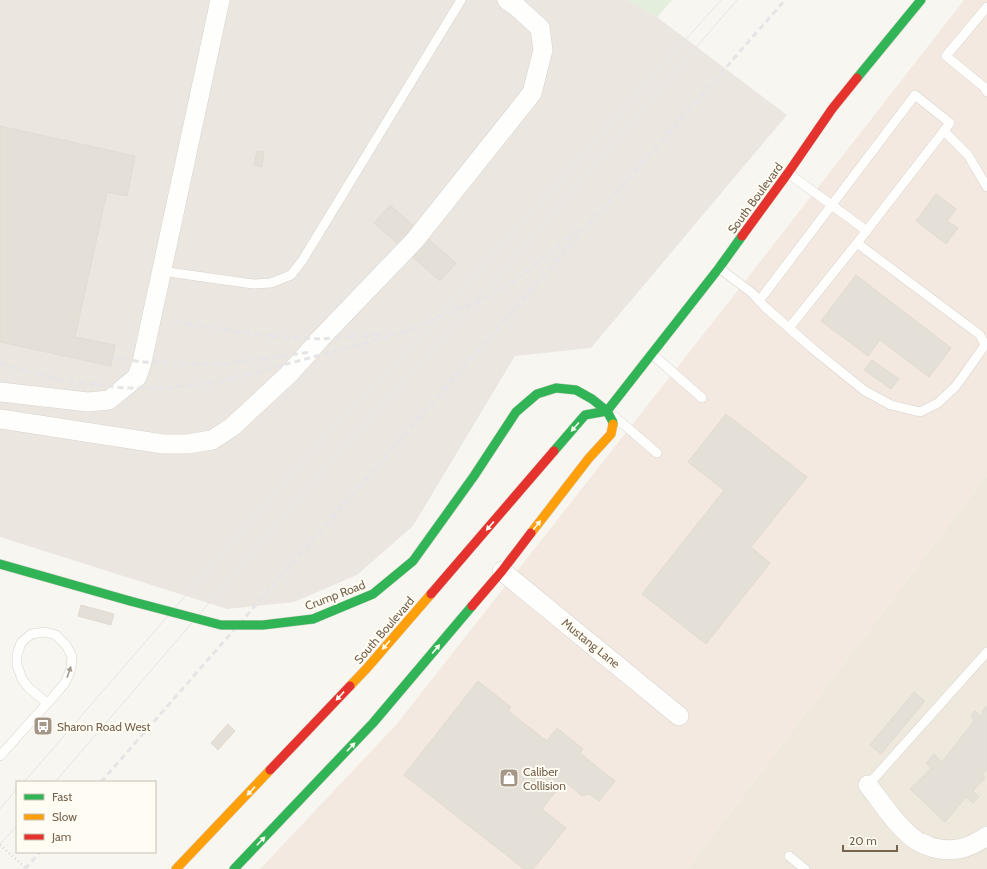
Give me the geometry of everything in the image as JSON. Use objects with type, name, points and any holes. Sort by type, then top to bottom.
[{"type":"main road","name":"South Boulevard","points":[[176,869],[367,668],[585,415],[608,411],[719,268],[788,173],[832,109],[922,0]]},
{"type":"main road","name":"Crump Road","points":[[0,564],[221,625],[263,625],[313,619],[373,594],[413,561],[474,476],[516,412],[537,394],[556,388],[576,390],[592,399],[608,411]]},
{"type":"main road","points":[[234,869],[373,723],[502,571],[589,458],[611,434],[613,422],[608,411]]},
{"type":"street","points":[[0,392],[88,402],[110,400],[137,376],[142,362],[220,0]]},
{"type":"street","points":[[0,419],[163,444],[187,444],[212,440],[232,427],[288,375],[320,339],[415,240],[532,93],[543,50],[540,28],[516,6],[507,0]]},
{"type":"street","name":"Mustang Lane","points":[[502,571],[679,716]]},
{"type":"street","points":[[868,785],[897,823],[918,842],[935,848],[950,850],[975,844],[987,836]]},
{"type":"lane","points":[[161,271],[253,284],[271,283],[291,275],[307,254],[461,0]]},
{"type":"lane","points":[[987,7],[946,56],[984,87],[987,92]]},
{"type":"lane","points":[[759,301],[915,95],[950,123],[867,231],[789,328]]},
{"type":"lane","points":[[944,131],[968,156],[987,187]]},
{"type":"lane","points":[[788,173],[867,231]]},
{"type":"lane","points":[[719,268],[751,292],[765,307],[789,328],[865,391],[891,405],[920,412],[938,403],[956,386],[985,345],[980,335],[857,243]]},
{"type":"lane","points":[[652,354],[702,398]]},
{"type":"lane","points":[[608,411],[657,453]]},
{"type":"lane","points":[[0,756],[65,683],[71,669],[72,656],[66,645],[56,635],[45,632],[31,634],[21,643],[17,655],[17,665],[22,678],[29,688],[47,703]]},
{"type":"lane","points":[[868,785],[987,652]]},
{"type":"lane","points":[[788,856],[805,869]]},
{"type":"path","points":[[0,845],[27,869]]},
{"type":"shaded area","points":[[0,0],[628,0],[657,17],[787,115],[591,348],[515,356],[413,526],[357,575],[294,602],[227,609],[0,537]]},
{"type":"shaded area","points":[[964,0],[987,0],[987,475],[687,869],[260,869],[396,725]]},
{"type":"shaded area","points":[[987,475],[987,869],[687,869],[761,772]]},
{"type":"green space","points":[[628,0],[672,0],[657,17]]},
{"type":"building","points":[[0,126],[135,156],[127,196],[107,192],[75,337],[115,345],[111,366],[0,342]]},
{"type":"building","points":[[257,151],[264,152],[262,167],[254,165]]},
{"type":"building","points":[[936,194],[956,209],[947,221],[958,228],[946,244],[916,221]]},
{"type":"building","points":[[390,205],[456,263],[440,281],[374,223]]},
{"type":"building","points":[[856,275],[951,348],[929,377],[880,340],[868,356],[821,321]]},
{"type":"building","points":[[872,360],[899,379],[891,389],[864,370]]},
{"type":"building","points":[[726,414],[807,477],[751,547],[770,563],[706,644],[642,594],[724,490],[688,462]]},
{"type":"building","points":[[81,605],[114,614],[111,625],[78,616]]},
{"type":"building","name":"Caliber Collision","points":[[478,681],[511,707],[508,711],[547,741],[557,728],[583,749],[580,753],[615,781],[599,801],[589,794],[582,796],[564,781],[542,809],[566,828],[533,869],[524,869],[404,775]]},
{"type":"building","points":[[914,692],[925,701],[881,754],[870,745]]},
{"type":"building","points":[[987,706],[987,769],[982,775],[985,778],[973,791],[979,797],[973,803],[966,797],[945,822],[910,789],[931,768],[926,763],[934,754],[942,762],[974,721],[971,715],[975,711],[981,717],[983,710]]},
{"type":"building","points":[[228,724],[235,731],[218,750],[211,743]]},
{"type":"tram line","points":[[25,781],[335,425],[403,356],[721,0]]},
{"type":"tram line","points":[[56,781],[340,451],[440,342],[737,0]]},
{"type":"tram line","points":[[0,809],[16,790]]},
{"type":"tram line","points":[[0,844],[16,827]]},
{"type":"railway","points":[[102,781],[785,0]]},
{"type":"railway","points":[[0,364],[62,380],[124,388],[170,388],[218,382],[370,342],[419,326],[478,301],[511,284],[579,229]]},
{"type":"railway","points":[[175,322],[271,336],[320,339],[382,334]]},
{"type":"railway","points":[[113,357],[142,362],[224,364],[311,352]]},
{"type":"railway","points":[[25,869],[39,853]]},
{"type":"traffic: fast","points":[[857,78],[921,0]]},
{"type":"traffic: fast","points":[[554,451],[585,415],[607,411],[719,268],[742,236]]},
{"type":"traffic: fast","points":[[313,619],[373,594],[413,561],[474,476],[516,412],[537,394],[556,388],[576,390],[592,399],[607,411],[613,424]]},
{"type":"traffic: fast","points":[[0,564],[130,601]]},
{"type":"traffic: fast","points":[[130,601],[221,625],[263,625],[313,619]]},
{"type":"traffic: fast","points":[[234,869],[373,723],[472,606]]},
{"type":"traffic: slow","points":[[531,533],[589,458],[611,434],[613,424]]},
{"type":"traffic: slow","points":[[350,686],[431,594]]},
{"type":"traffic: slow","points":[[176,869],[270,770]]},
{"type":"traffic: jam","points":[[742,236],[832,109],[857,78]]},
{"type":"traffic: jam","points":[[431,594],[554,451]]},
{"type":"traffic: jam","points":[[472,606],[502,571],[531,533]]},
{"type":"traffic: jam","points":[[270,770],[350,686]]},
{"type":"place","name":"Sharon Road West","points":[[43,726]]},
{"type":"place","name":"Caliber Collision","points":[[509,778]]}]
